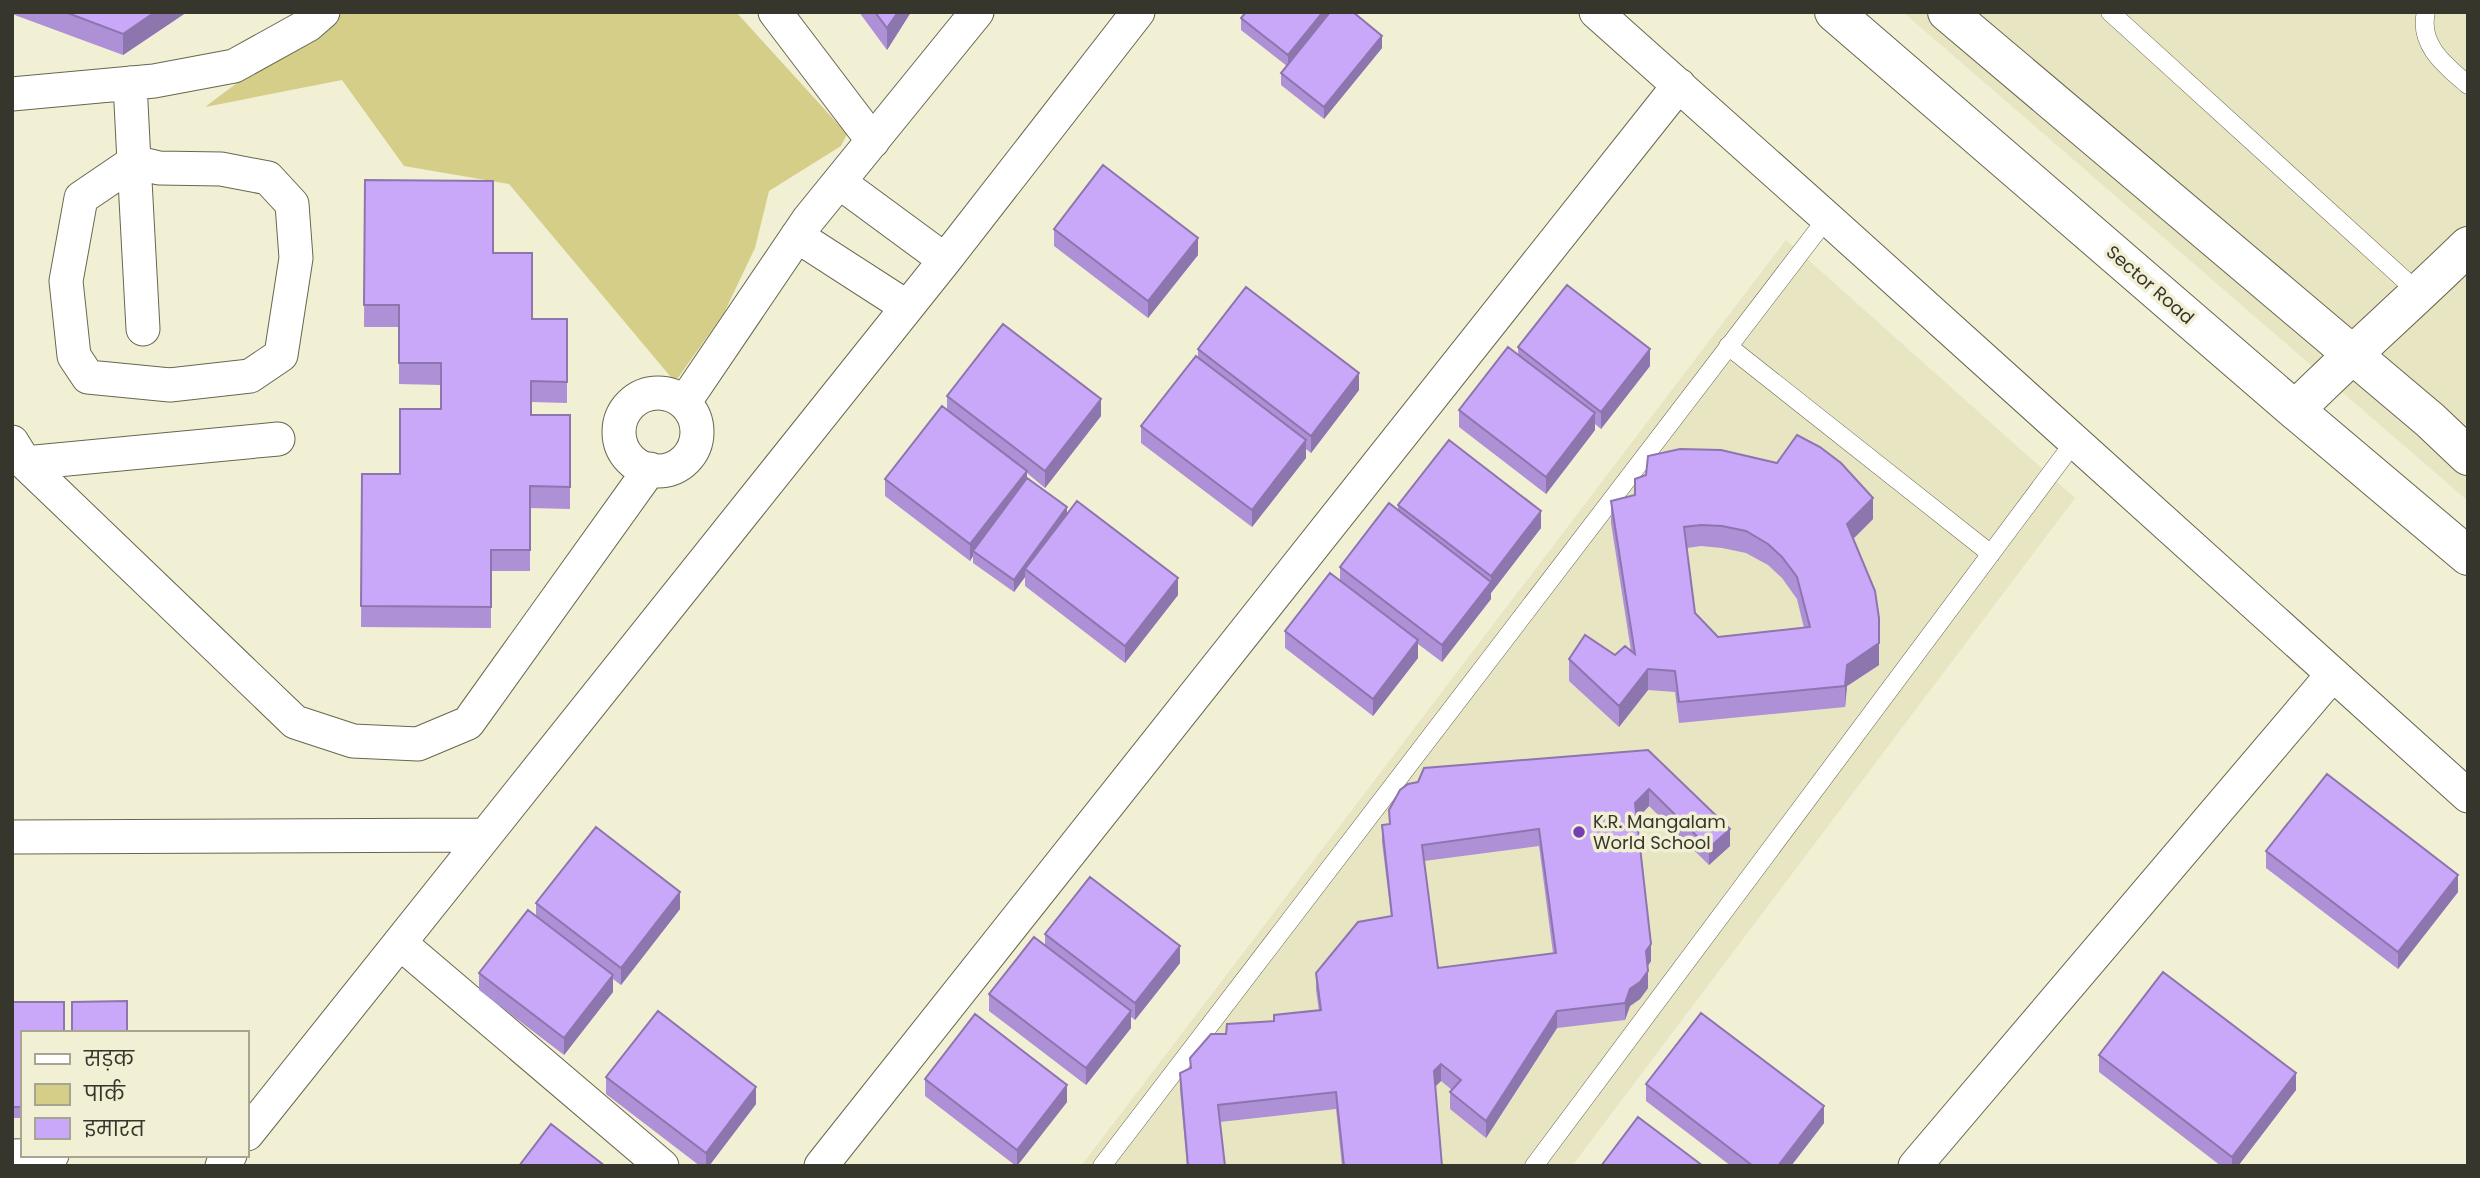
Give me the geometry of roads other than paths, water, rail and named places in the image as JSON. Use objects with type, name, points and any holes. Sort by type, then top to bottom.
[{"type":"main road","name":"Sector Road","points":[[1835,12],[2468,556]]},
{"type":"main road","points":[[1947,12],[2430,420],[2468,456]]},
{"type":"main road","points":[[2295,410],[2350,354],[2420,293],[2468,246]]},
{"type":"street","points":[[12,94],[154,81],[234,66],[308,25],[323,12]]},
{"type":"street","points":[[775,12],[873,141]]},
{"type":"street","points":[[684,403],[797,236],[977,12]]},
{"type":"street","points":[[248,1133],[945,260],[1138,12]]},
{"type":"street","points":[[1596,12],[2468,796]]},
{"type":"street","points":[[130,83],[143,329]]},
{"type":"street","points":[[821,1166],[1679,85]]},
{"type":"street","points":[[134,162],[159,168],[221,169],[268,178],[292,204],[296,257],[281,355],[250,376],[170,386],[88,377],[74,356],[66,281],[81,198],[134,162]]},
{"type":"street","points":[[839,182],[945,260]]},
{"type":"street","points":[[797,236],[907,307]]},
{"type":"street","points":[[660,393],[684,403],[692,413],[696,425],[693,449],[685,460],[662,470],[637,465],[621,446],[619,433],[626,409],[635,400],[660,393]]},
{"type":"street","points":[[19,452],[278,439]]},
{"type":"street","points":[[19,452],[295,722],[353,741],[418,744],[468,723],[650,469]]},
{"type":"street","points":[[1915,1166],[2333,674]]},
{"type":"street","points":[[12,837],[485,835]]},
{"type":"street","points":[[400,943],[662,1166]]},
{"type":"lane","points":[[2110,12],[2420,293]]},
{"type":"lane","points":[[2426,12],[2423,25],[2435,57],[2468,85]]},
{"type":"lane","points":[[1102,1166],[1828,218]]},
{"type":"lane","points":[[1728,346],[1991,554]]},
{"type":"lane","points":[[1534,1166],[2075,441]]},
{"type":"place","name":"K.R. Mangalam World School","points":[[1579,832]]}]
